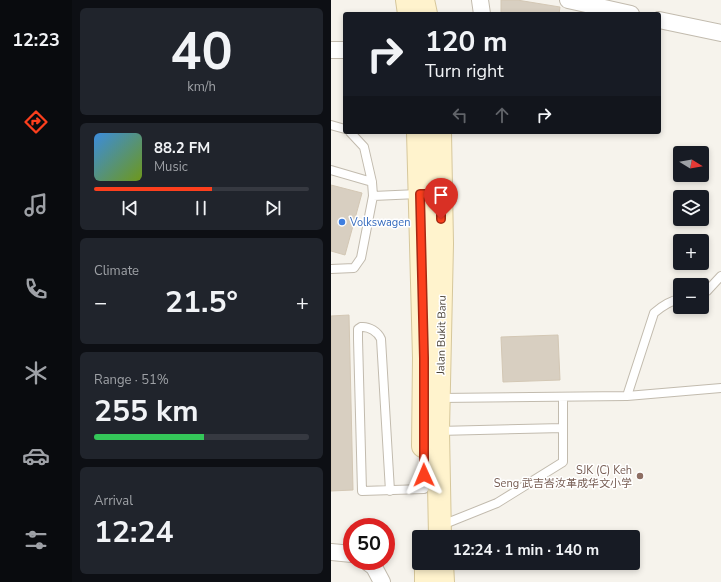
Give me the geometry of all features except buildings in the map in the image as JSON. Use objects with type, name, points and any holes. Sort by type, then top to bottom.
[{"type":"main road","points":[[407,0],[409,12]]},
{"type":"main road","points":[[423,0],[426,12]]},
{"type":"main road","name":"Jalan Bukit Baru","points":[[418,134],[430,194],[442,244],[435,530]]},
{"type":"main road","name":"Jalan Bukit Baru","points":[[434,530],[424,489],[424,358],[430,194],[440,134]]},
{"type":"main road","points":[[426,570],[426,582]]},
{"type":"main road","points":[[442,570],[443,582]]},
{"type":"street","points":[[480,0],[482,12]]},
{"type":"street","points":[[568,0],[622,12]]},
{"type":"street","points":[[661,20],[721,33]]},
{"type":"street","points":[[331,50],[343,50]]},
{"type":"street","points":[[331,552],[343,553]]},
{"type":"street","points":[[376,570],[382,582]]},
{"type":"lane","points":[[331,125],[343,128]]},
{"type":"lane","points":[[331,269],[354,268],[361,258],[373,196],[373,182],[364,147],[352,134]]},
{"type":"lane","points":[[331,170],[373,182]]},
{"type":"lane","points":[[373,196],[430,194]]},
{"type":"lane","points":[[709,289],[721,276]]},
{"type":"lane","points":[[627,396],[654,313],[662,306],[673,300]]},
{"type":"lane","points":[[390,491],[381,339],[367,326],[361,327],[358,330],[363,491],[390,491],[424,489]]},
{"type":"lane","points":[[439,398],[627,396],[721,388]]},
{"type":"lane","points":[[441,530],[497,503],[563,462],[563,397]]},
{"type":"lane","points":[[438,431],[563,428]]},
{"type":"place","name":"Volkswagen","points":[[342,222]]},
{"type":"place","name":"SJK (C) Keh Seng 武吉峇汝革成华文小学","points":[[640,476]]},
{"type":"route","points":[[424,475],[424,358],[420,194],[441,194],[441,219]]}]
